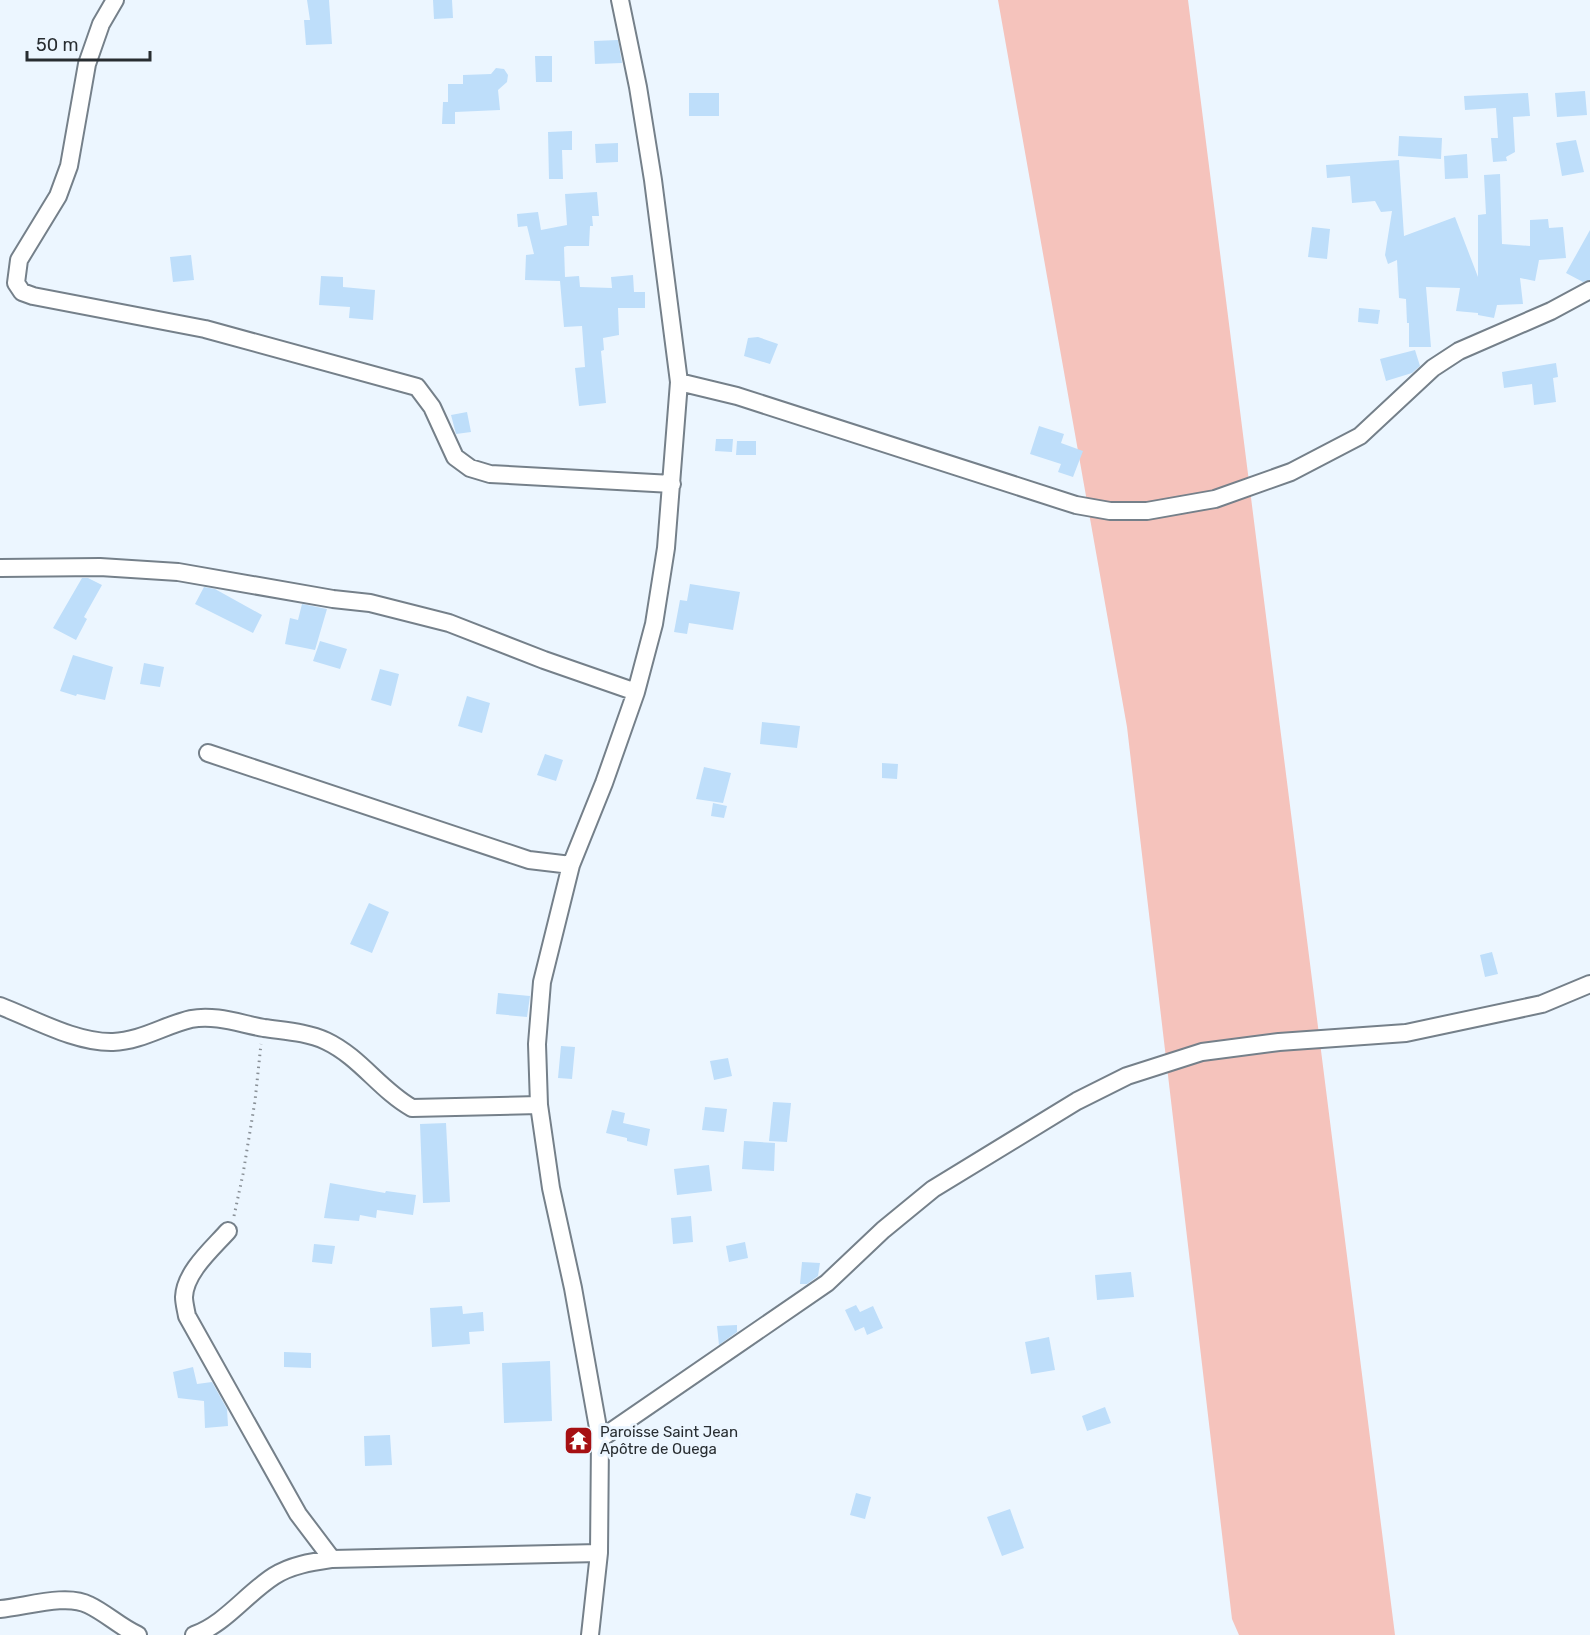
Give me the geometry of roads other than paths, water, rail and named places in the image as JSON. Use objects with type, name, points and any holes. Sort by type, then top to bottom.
[{"type":"street","points":[[115,0],[101,24],[87,64],[69,166],[58,196],[19,260],[16,283],[22,292],[206,329],[417,387],[432,407],[455,457],[470,468],[490,474],[672,484]]},
{"type":"street","points":[[590,1635],[599,1553],[600,1439],[573,1288],[551,1188],[539,1105],[537,1044],[542,982],[571,865],[604,783],[636,692],[654,624],[666,548],[679,382],[653,180],[638,87],[620,0]]},
{"type":"street","points":[[679,382],[737,396],[1076,505],[1110,511],[1147,511],[1215,500],[1291,472],[1360,436],[1433,368],[1459,351],[1551,311],[1590,290]]},
{"type":"street","points":[[0,568],[100,567],[178,572],[333,599],[370,603],[449,623],[544,660],[636,692]]},
{"type":"street","points":[[208,753],[529,860],[571,865]]},
{"type":"street","points":[[600,1439],[827,1283],[883,1230],[933,1189],[1077,1101],[1127,1076],[1202,1052],[1279,1042],[1406,1033],[1542,1004],[1590,984]]},
{"type":"street","points":[[0,1006],[85,1039],[113,1042],[137,1038],[193,1018],[212,1018],[296,1032],[326,1041],[352,1056],[400,1101],[412,1108],[539,1105]]},
{"type":"street","points":[[228,1231],[195,1268],[186,1284],[184,1297],[187,1316],[298,1514],[332,1558]]},
{"type":"street","points":[[194,1635],[231,1612],[272,1577],[287,1569],[332,1558],[599,1553]]},
{"type":"street","points":[[0,1609],[75,1600],[90,1605],[120,1626],[138,1635]]},
{"type":"place","name":"Paroisse Saint Jean Apôtre de Ouega","points":[[579,1441]]}]
